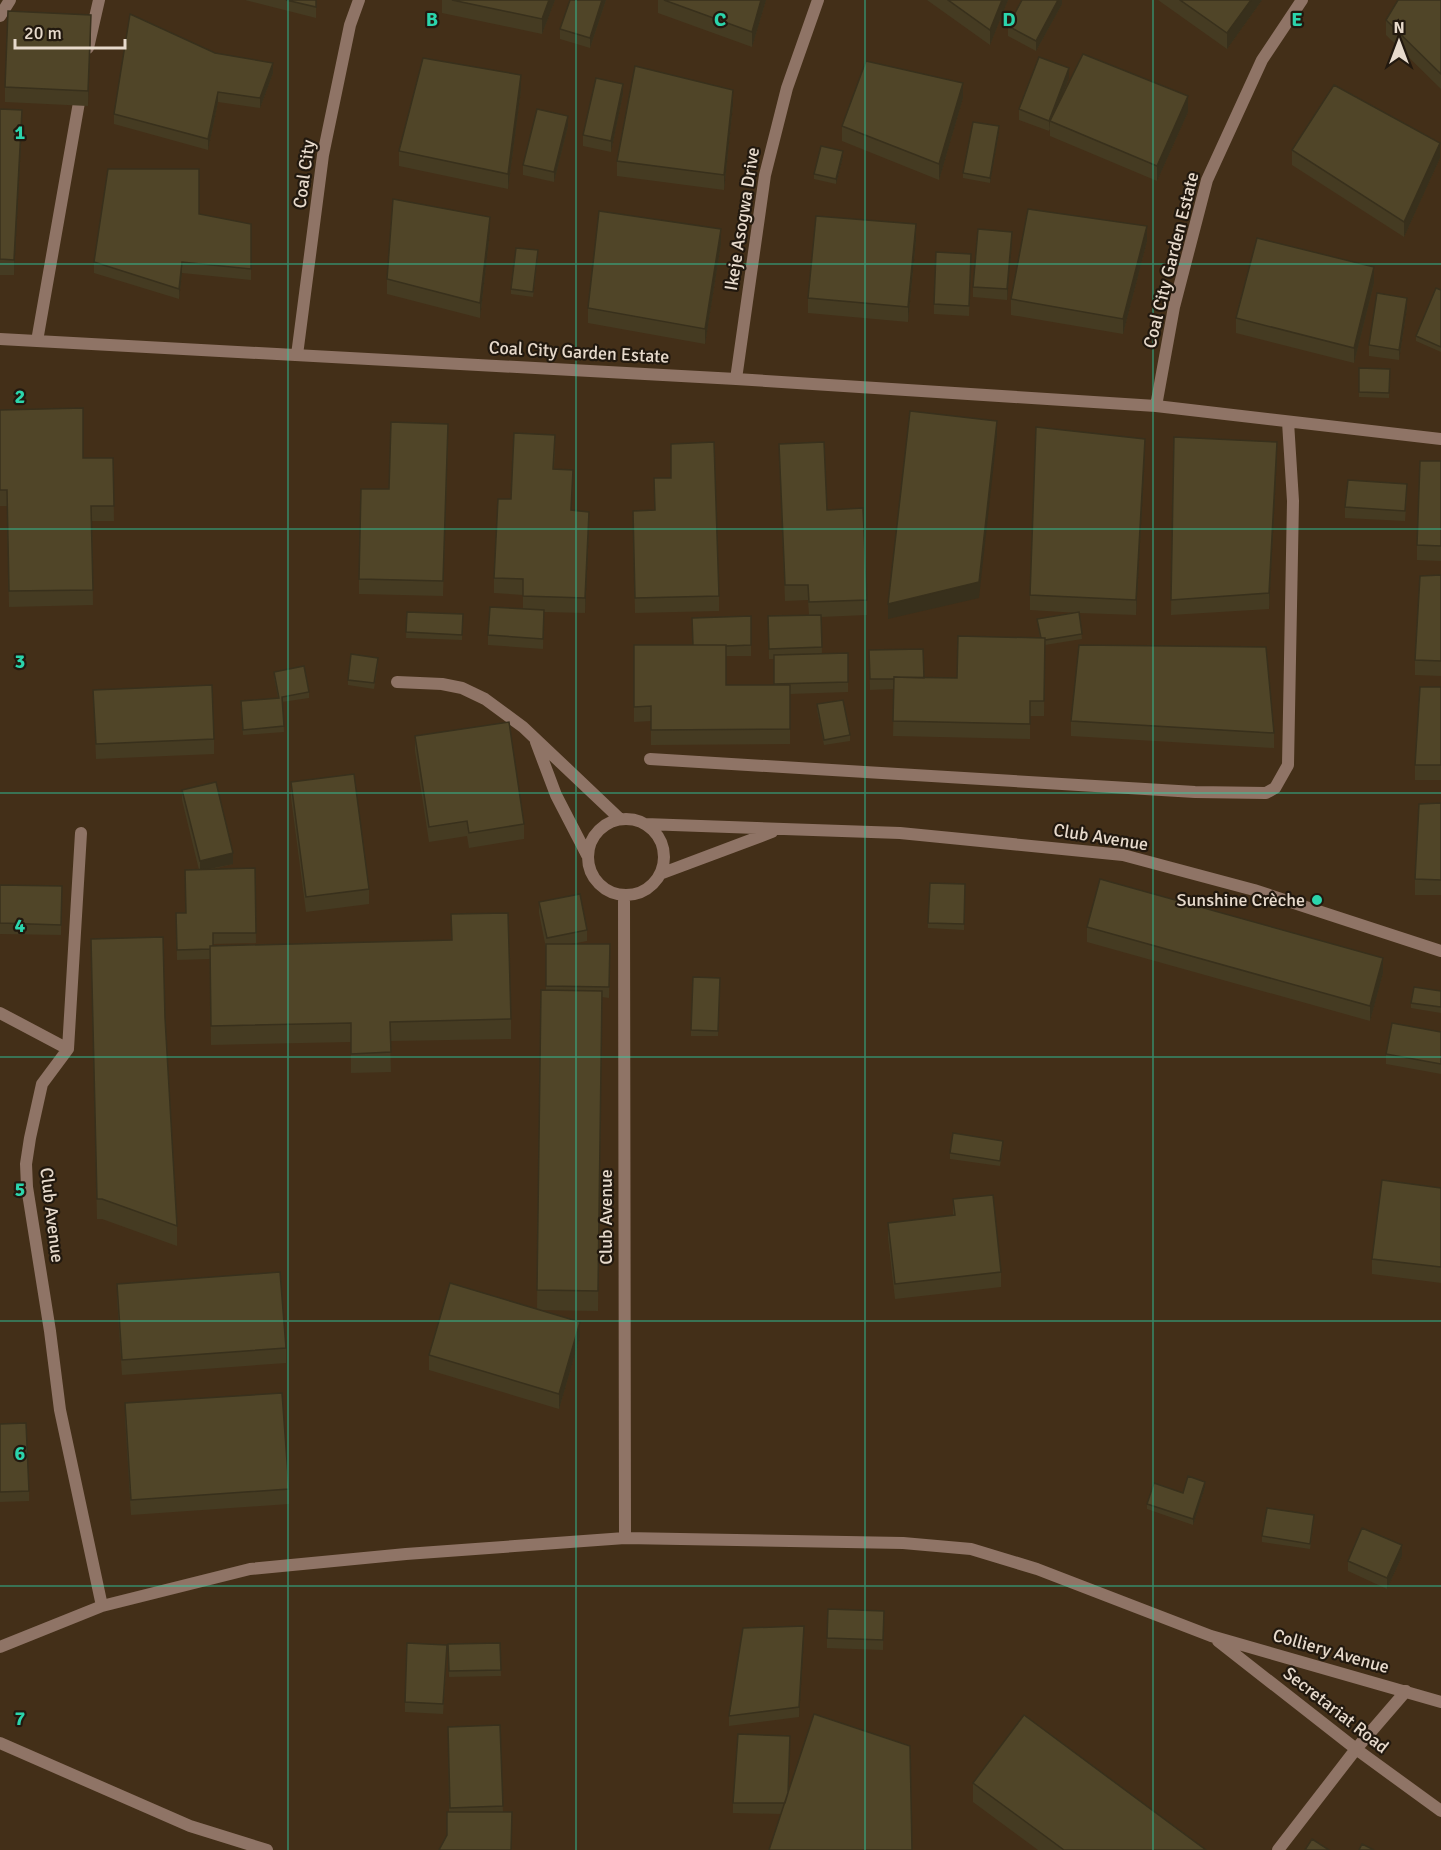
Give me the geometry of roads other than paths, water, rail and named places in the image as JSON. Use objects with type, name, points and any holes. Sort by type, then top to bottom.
[{"type":"street","points":[[0,16],[10,0]]},
{"type":"street","points":[[87,56],[99,0]]},
{"type":"street","name":"Coal City","points":[[297,355],[323,155],[350,25],[359,0]]},
{"type":"street","name":"Ikeje Asogwa Drive","points":[[736,379],[765,175],[787,88],[818,0]]},
{"type":"street","name":"Coal City Garden Estate","points":[[1156,406],[1174,307],[1207,180],[1262,60],[1302,0]]},
{"type":"street","points":[[37,341],[83,79]]},
{"type":"street","name":"Coal City Garden Estate","points":[[0,339],[736,379],[1156,406],[1441,439]]},
{"type":"street","points":[[650,759],[1195,792],[1266,793],[1275,788],[1288,765],[1293,501],[1288,422]]},
{"type":"street","points":[[397,682],[442,684],[462,688],[507,713],[535,738],[620,819],[604,825],[592,838],[587,855]]},
{"type":"street","points":[[535,738],[556,795],[587,855],[590,870],[597,883],[610,892],[624,895]]},
{"type":"street","name":"Club Avenue","points":[[620,819],[645,824],[900,833],[1124,855],[1254,890],[1441,951]]},
{"type":"street","points":[[645,824],[654,831],[663,852],[660,874]]},
{"type":"street","name":"Club Avenue","points":[[625,1538],[624,895],[645,890],[660,874],[779,829]]},
{"type":"street","points":[[0,1013],[68,1049],[81,833]]},
{"type":"street","name":"Club Avenue","points":[[68,1049],[42,1084],[30,1138],[27,1187],[60,1410],[102,1606]]},
{"type":"street","points":[[0,1647],[102,1606],[250,1569],[406,1554],[625,1538],[903,1543],[971,1550],[1037,1569],[1211,1636]]},
{"type":"street","name":"Colliery Avenue","points":[[1211,1636],[1441,1702]]},
{"type":"street","name":"Secretariat Road","points":[[1211,1636],[1356,1749],[1441,1811]]},
{"type":"street","points":[[1278,1850],[1356,1749],[1406,1691]]},
{"type":"street","points":[[0,1743],[227,1844],[267,1850]]},
{"type":"place","name":"Sunshine Crèche","points":[[1317,900]]}]
